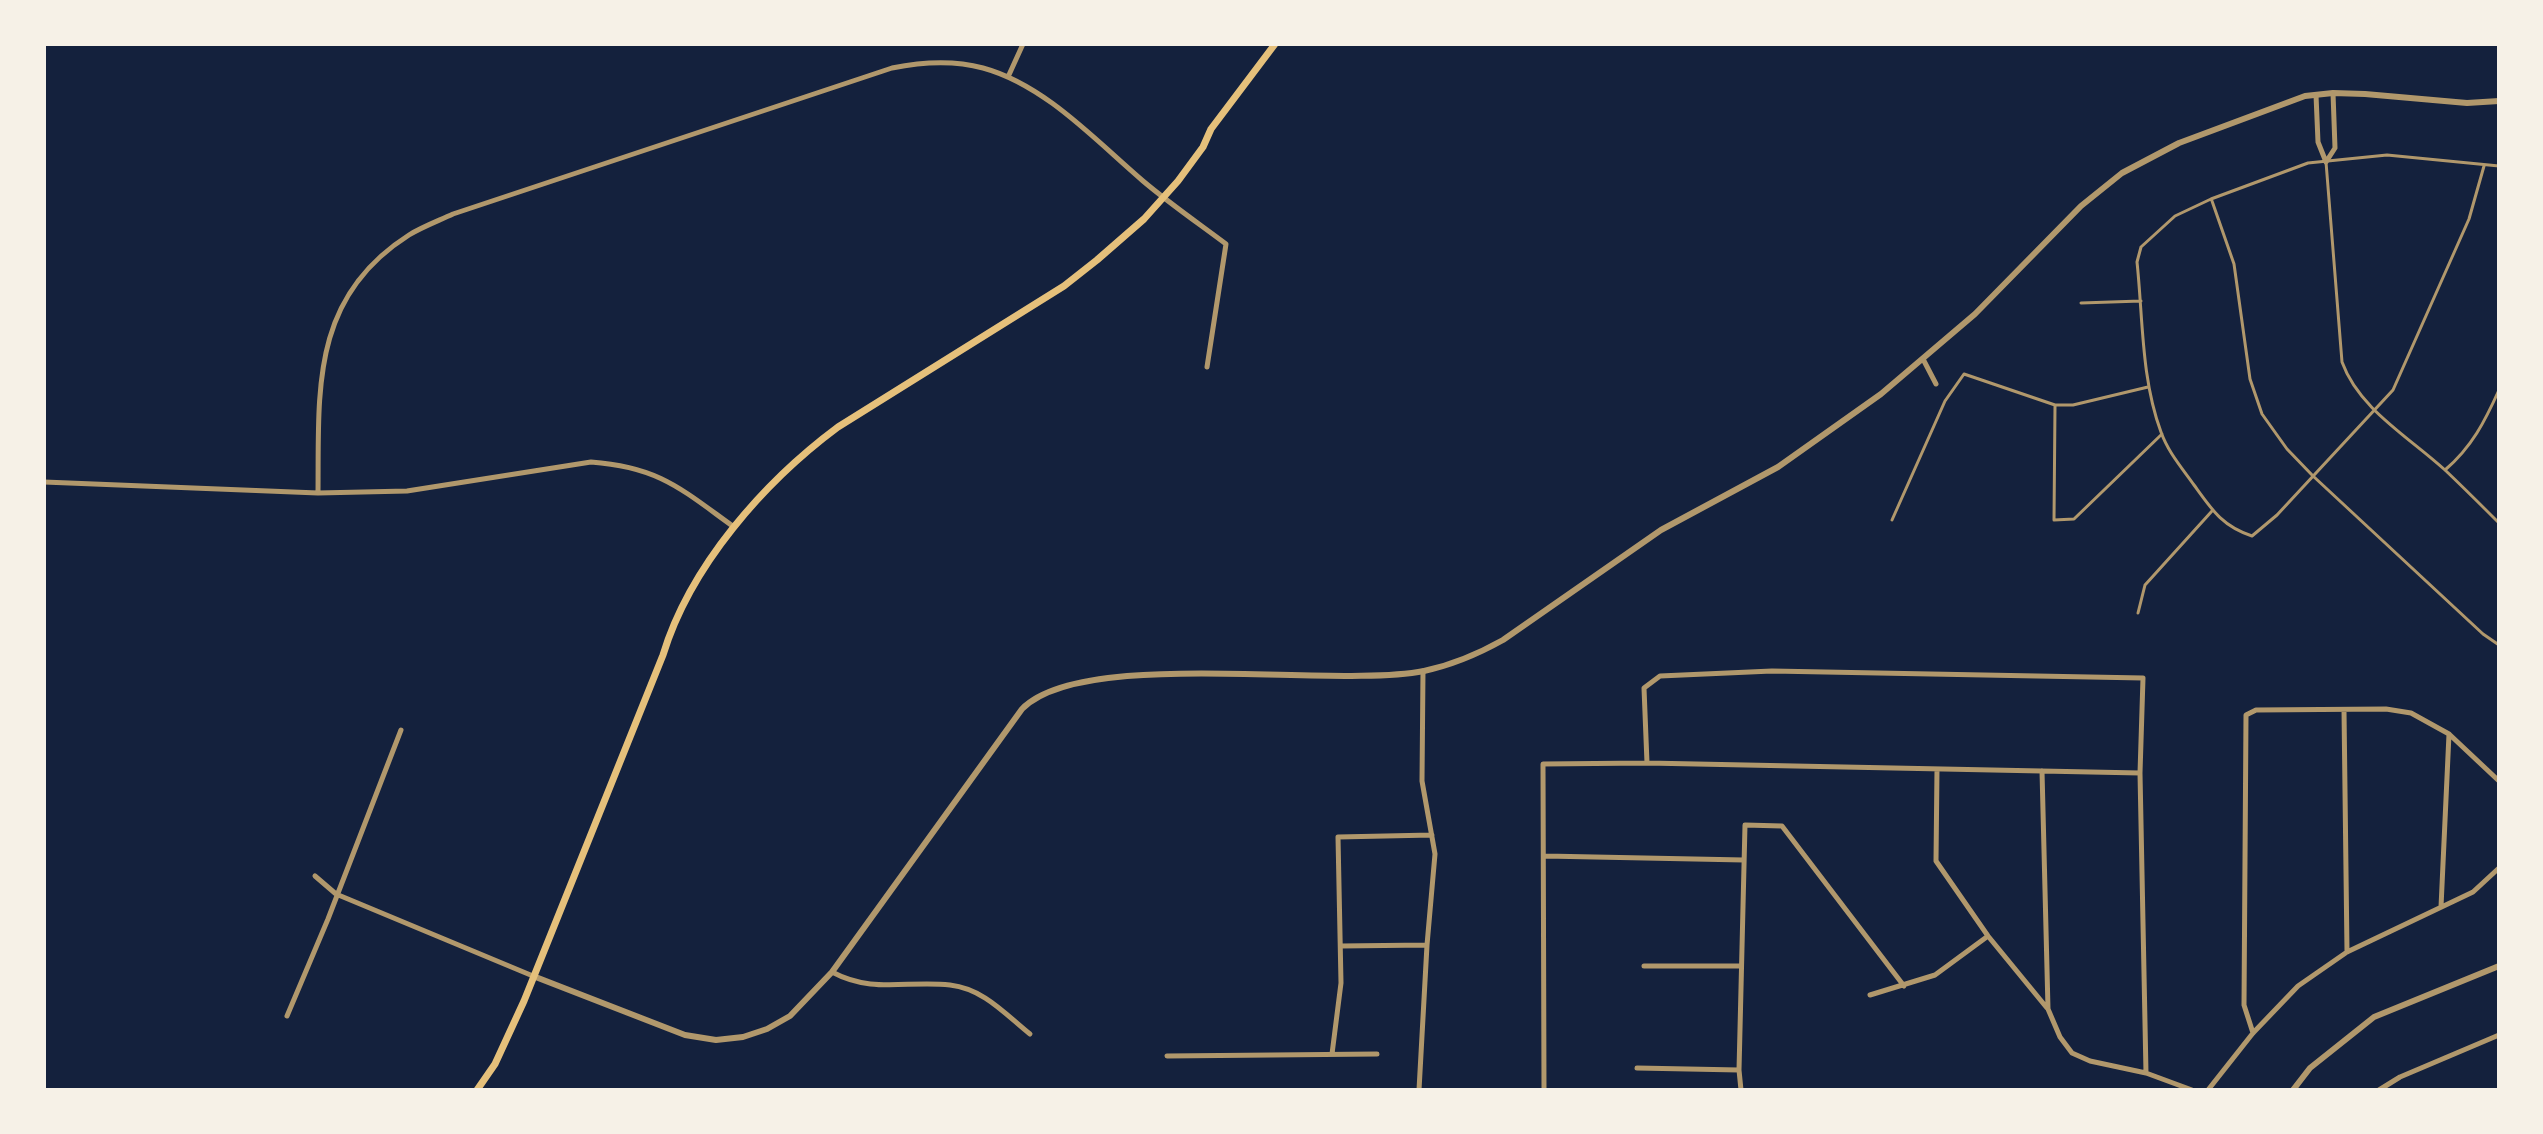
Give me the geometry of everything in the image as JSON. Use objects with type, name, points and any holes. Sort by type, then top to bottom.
[{"type":"main road","points":[[477,1090],[495,1064],[524,1001],[663,655],[671,628],[710,560],[756,501],[807,450],[838,427],[1064,286],[1121,240],[1178,181],[1203,147],[1211,129],[1275,44]]},
{"type":"street","points":[[1008,77],[1023,44]]},
{"type":"street","points":[[318,493],[319,384],[330,333],[343,305],[369,269],[412,233],[453,214],[892,68],[919,63],[951,63],[982,68],[1008,77],[1049,101],[1163,198],[1226,244],[1207,367]]},
{"type":"street","points":[[2326,162],[2335,148],[2333,93]]},
{"type":"street","points":[[315,876],[336,894],[685,1035],[716,1040],[743,1037],[767,1029],[790,1016],[832,972],[1022,709],[1045,692],[1088,682],[1150,675],[1341,675],[1423,671],[1480,653],[1661,530],[1778,467],[1881,394],[1975,314],[2081,206],[2122,173],[2179,143],[2305,96],[2333,93],[2467,103],[2499,101]]},
{"type":"street","points":[[2316,95],[2318,142],[2326,162]]},
{"type":"street","points":[[1923,359],[1936,384]]},
{"type":"street","points":[[44,482],[318,493],[407,491],[591,462],[621,464],[654,473],[679,487],[735,528]]},
{"type":"street","points":[[1419,1090],[1435,854],[1422,781],[1423,671]]},
{"type":"street","points":[[1647,763],[1644,688],[1660,676],[1772,671],[2143,678],[2140,773],[2146,1073]]},
{"type":"street","points":[[2253,1033],[2244,1005],[2246,715],[2256,710],[2386,709],[2411,713],[2449,734],[2499,781]]},
{"type":"street","points":[[2344,710],[2347,952]]},
{"type":"street","points":[[287,1016],[401,730]]},
{"type":"street","points":[[2441,907],[2449,734]]},
{"type":"street","points":[[1544,1090],[1543,764],[1647,763],[2140,773]]},
{"type":"street","points":[[1937,769],[1936,861],[1988,936],[2048,1009],[2060,1037],[2072,1053],[2090,1061],[2146,1073],[2192,1090]]},
{"type":"street","points":[[2042,771],[2048,1009]]},
{"type":"street","points":[[1741,1090],[1745,825],[1782,826],[1904,986]]},
{"type":"street","points":[[1332,1054],[1341,983],[1338,837],[1432,835]]},
{"type":"street","points":[[1544,856],[1744,860]]},
{"type":"street","points":[[2208,1090],[2253,1033],[2298,986],[2347,952],[2473,892],[2499,868]]},
{"type":"street","points":[[1870,995],[1935,975],[1988,936]]},
{"type":"street","points":[[1341,946],[1427,945]]},
{"type":"street","points":[[1644,966],[1741,966]]},
{"type":"street","points":[[2293,1090],[2310,1068],[2374,1017],[2499,966]]},
{"type":"street","points":[[832,972],[865,986],[951,985],[1000,1006],[1030,1034]]},
{"type":"street","points":[[2379,1090],[2400,1077],[2499,1035]]},
{"type":"street","points":[[1167,1056],[1377,1054]]},
{"type":"street","points":[[1637,1068],[1739,1070]]},
{"type":"lane","points":[[2484,166],[2469,219],[2393,390],[2277,515],[2252,536],[2231,529],[2212,511],[2175,459],[2162,434],[2148,387],[2137,262],[2141,247],[2175,216],[2211,199],[2308,163],[2387,155],[2499,166]]},
{"type":"lane","points":[[2326,162],[2342,362],[2355,389],[2499,523]]},
{"type":"lane","points":[[2211,199],[2234,264],[2250,379],[2262,414],[2287,449],[2313,476],[2483,634],[2499,645]]},
{"type":"lane","points":[[2081,303],[2141,301]]},
{"type":"lane","points":[[1892,520],[1945,401],[1964,374],[2055,405],[2073,405],[2148,387]]},
{"type":"lane","points":[[2445,470],[2462,456],[2483,427],[2499,390]]},
{"type":"lane","points":[[2055,405],[2054,520],[2074,519],[2162,434]]},
{"type":"lane","points":[[2138,613],[2145,585],[2212,511]]}]
